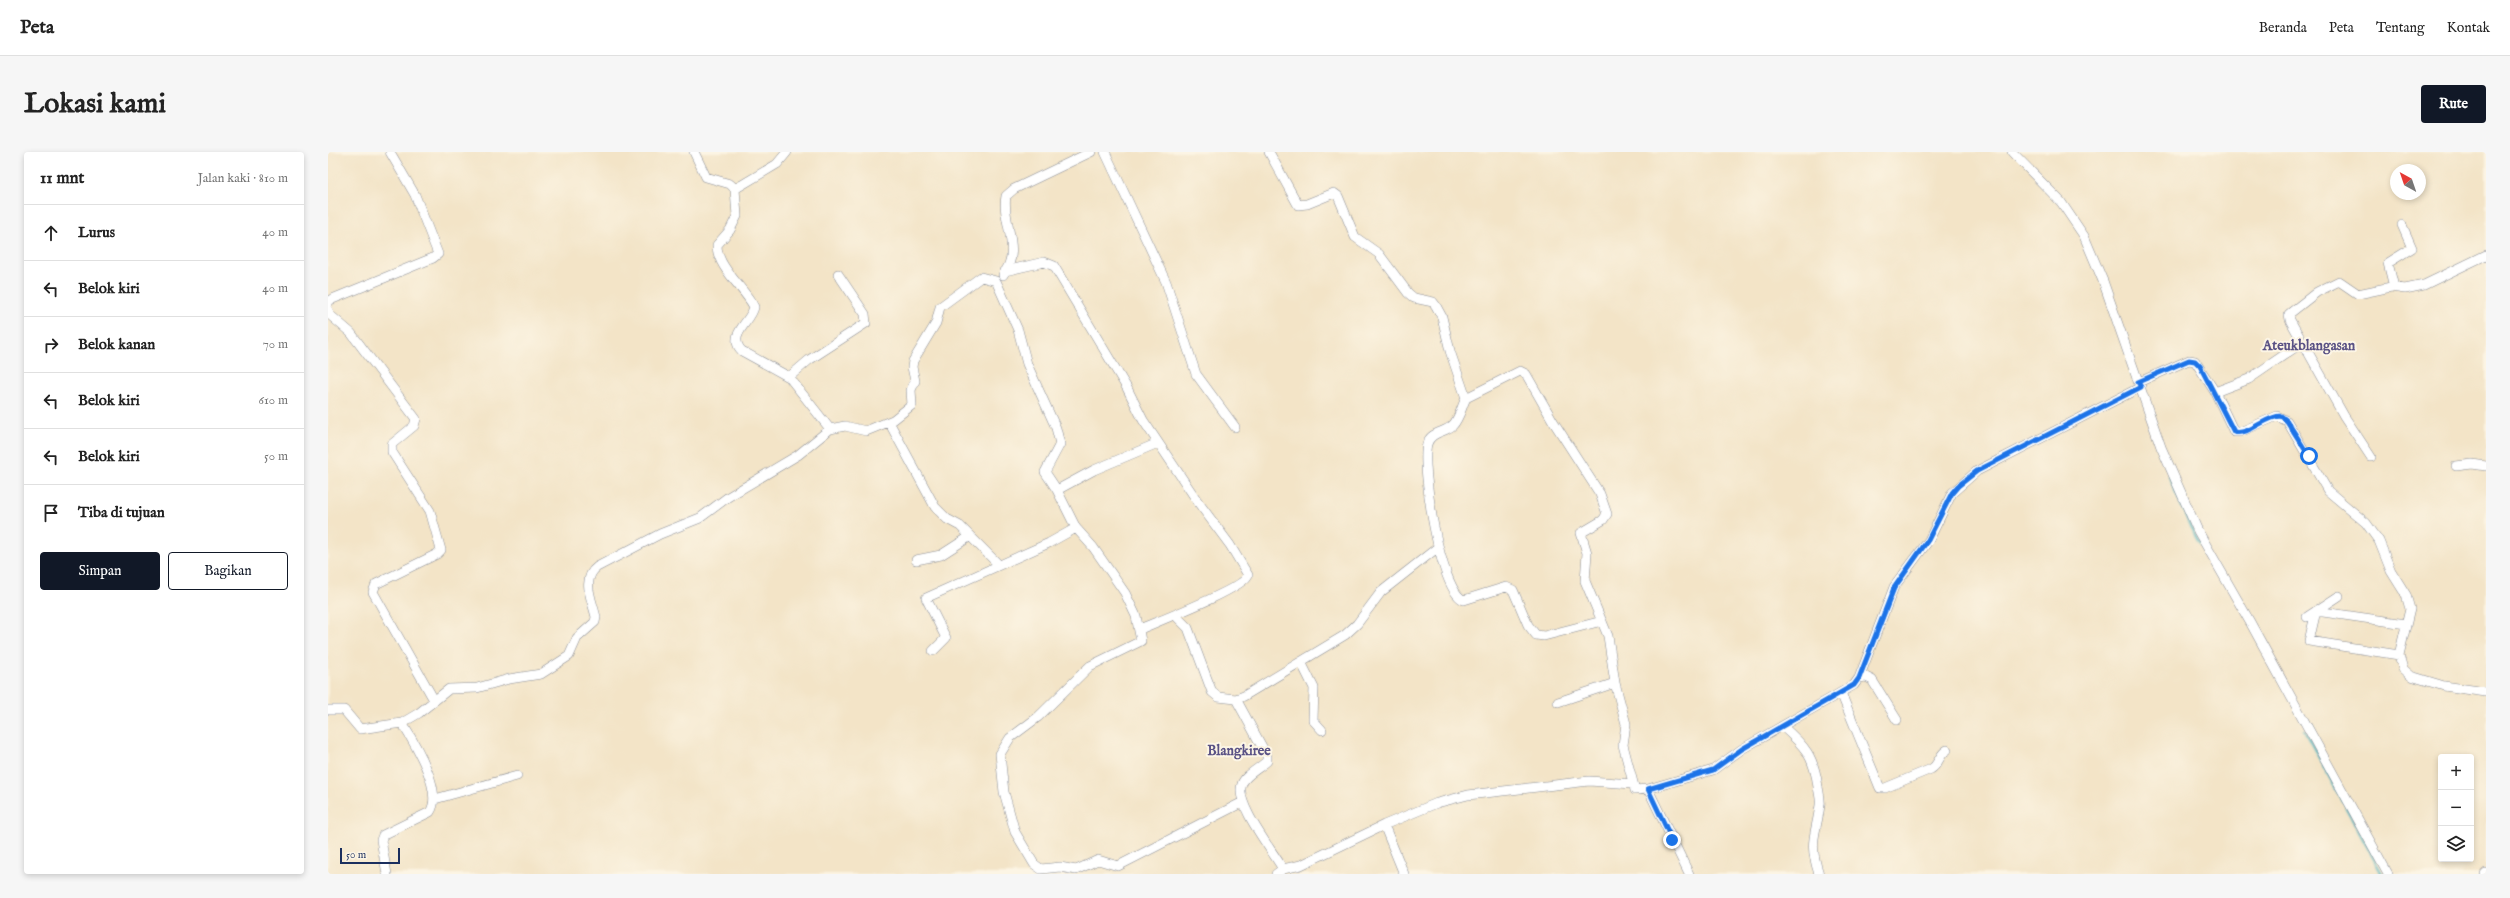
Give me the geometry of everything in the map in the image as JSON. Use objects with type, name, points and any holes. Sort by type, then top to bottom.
[{"type":"street","points":[[328,303],[330,300],[433,258],[438,254],[415,195],[390,152]]},
{"type":"street","points":[[694,152],[706,177],[730,184],[735,189],[737,216],[730,230],[716,245],[717,252],[724,265],[754,307],[737,336],[737,344],[742,351],[789,376],[830,429]]},
{"type":"street","points":[[735,189],[777,164],[787,152]]},
{"type":"street","points":[[996,281],[1005,271],[1012,244],[1006,196],[1014,188],[1091,152]]},
{"type":"street","points":[[1105,152],[1166,282],[1196,374],[1235,427]]},
{"type":"street","points":[[1269,152],[1288,189],[1298,204],[1307,204],[1334,193],[1338,196],[1355,237],[1379,254],[1408,293],[1414,298],[1432,302],[1442,317],[1450,351],[1466,398],[1457,421],[1452,426],[1438,431],[1428,443],[1432,522],[1437,548],[1456,594],[1464,600],[1506,587],[1513,590],[1528,625],[1536,636],[1544,636],[1602,621]]},
{"type":"street","points":[[2012,152],[2061,202],[2084,236],[2103,281],[2173,476],[2198,531],[2250,622],[2388,874]]},
{"type":"street","points":[[2394,287],[2388,263],[2412,248],[2402,224]]},
{"type":"street","points":[[2371,457],[2344,416],[2288,316],[2292,310],[2317,292],[2340,281],[2358,294],[2394,287],[2405,289],[2424,285],[2486,255]]},
{"type":"street","points":[[1005,271],[1044,262],[1054,266],[1080,306],[1127,388],[1143,420],[1198,502],[1230,545],[1248,575],[1243,583],[1175,615],[1140,629]]},
{"type":"street","points":[[789,376],[809,360],[866,323],[865,314],[838,274]]},
{"type":"street","points":[[328,710],[344,710],[360,729],[402,723],[420,713],[449,689],[477,688],[509,679],[535,676],[564,660],[569,656],[576,638],[595,622],[596,617],[588,580],[591,571],[671,530],[700,518],[728,497],[786,463],[830,429],[845,426],[866,431],[889,422],[912,405],[911,390],[915,381],[912,367],[913,361],[936,323],[940,306],[981,277],[996,281]]},
{"type":"street","points":[[996,281],[1018,330],[1027,364],[1056,428],[1060,444],[1045,472],[1057,490],[1076,528],[1094,547],[1125,593],[1140,629],[1141,641],[1090,666],[1038,717],[1010,738],[1000,754],[1004,792],[1015,832],[1032,860],[1041,869],[1060,867],[1076,870],[1098,860],[1118,866],[1243,802]]},
{"type":"street","points":[[328,310],[330,314],[351,333],[416,419],[414,426],[392,444],[392,452],[430,511],[441,550],[437,554],[376,584],[373,592],[434,700]]},
{"type":"street","points":[[2215,392],[2249,379],[2303,342]]},
{"type":"street","points":[[1466,398],[1520,371],[1524,372],[1600,494],[1607,514],[1603,520],[1581,533],[1587,553],[1585,581],[1608,636],[1615,683],[1626,724],[1623,745],[1635,790],[1648,789],[1713,770],[1742,749],[1854,685],[1859,678],[1894,588],[1928,540],[1952,493],[1967,478],[1977,471],[2140,384],[2189,360],[2195,361],[2215,392],[2234,432],[2240,432],[2278,416],[2287,421],[2328,491],[2366,522],[2378,541],[2391,571],[2406,595],[2410,609],[2399,655],[2403,669],[2411,676],[2444,686],[2486,692]]},
{"type":"street","points":[[889,422],[935,507],[998,564]]},
{"type":"street","points":[[1057,490],[1094,470],[1158,443]]},
{"type":"street","points":[[2456,466],[2478,464],[2486,466]]},
{"type":"street","points":[[933,652],[946,638],[926,598],[998,564],[1049,543],[1076,528]]},
{"type":"street","points":[[916,560],[941,555],[969,537]]},
{"type":"street","points":[[1175,615],[1188,628],[1208,685],[1212,692],[1218,697],[1236,699],[1276,678],[1345,635],[1357,624],[1381,592],[1437,548]]},
{"type":"street","points":[[2307,617],[2340,596]]},
{"type":"street","points":[[2316,611],[2406,624]]},
{"type":"street","points":[[2316,611],[2309,641],[2399,655]]},
{"type":"street","points":[[1301,662],[1314,688],[1313,720],[1322,730]]},
{"type":"street","points":[[1859,678],[1866,677],[1872,680],[1897,720]]},
{"type":"street","points":[[1558,702],[1615,683]]},
{"type":"street","points":[[1841,693],[1880,788],[1885,788],[1935,767],[1943,752],[1947,750]]},
{"type":"street","points":[[1236,699],[1267,756],[1267,761],[1241,784],[1240,795],[1247,813],[1279,871],[1301,865],[1384,825],[1437,803],[1468,795],[1589,782],[1633,784]]},
{"type":"street","points":[[387,874],[381,840],[383,835],[430,812],[435,799],[420,752],[402,723]]},
{"type":"street","points":[[1782,726],[1804,746],[1816,767],[1820,804],[1812,843],[1812,855],[1819,874]]},
{"type":"street","points":[[435,799],[517,776]]},
{"type":"street","points":[[1648,789],[1689,874]]},
{"type":"street","points":[[1384,825],[1404,874]]},
{"type":"waterway","points":[[2169,476],[2191,528],[2200,544]]},
{"type":"waterway","points":[[2304,730],[2382,874]]},
{"type":"district","name":"Ateukblangasan","points":[[2309,346]]},
{"type":"district","name":"Blangkiree","points":[[1239,751]]},
{"type":"route","points":[[1672,840],[1648,789],[1720,767],[1742,749],[1854,685],[1859,678],[1887,602],[1894,588],[1928,540],[1952,493],[1967,478],[1977,471],[2141,387],[2138,382],[2189,360],[2195,361],[2200,366],[2215,392],[2234,432],[2240,432],[2274,417],[2281,416],[2287,421],[2309,456]]}]
